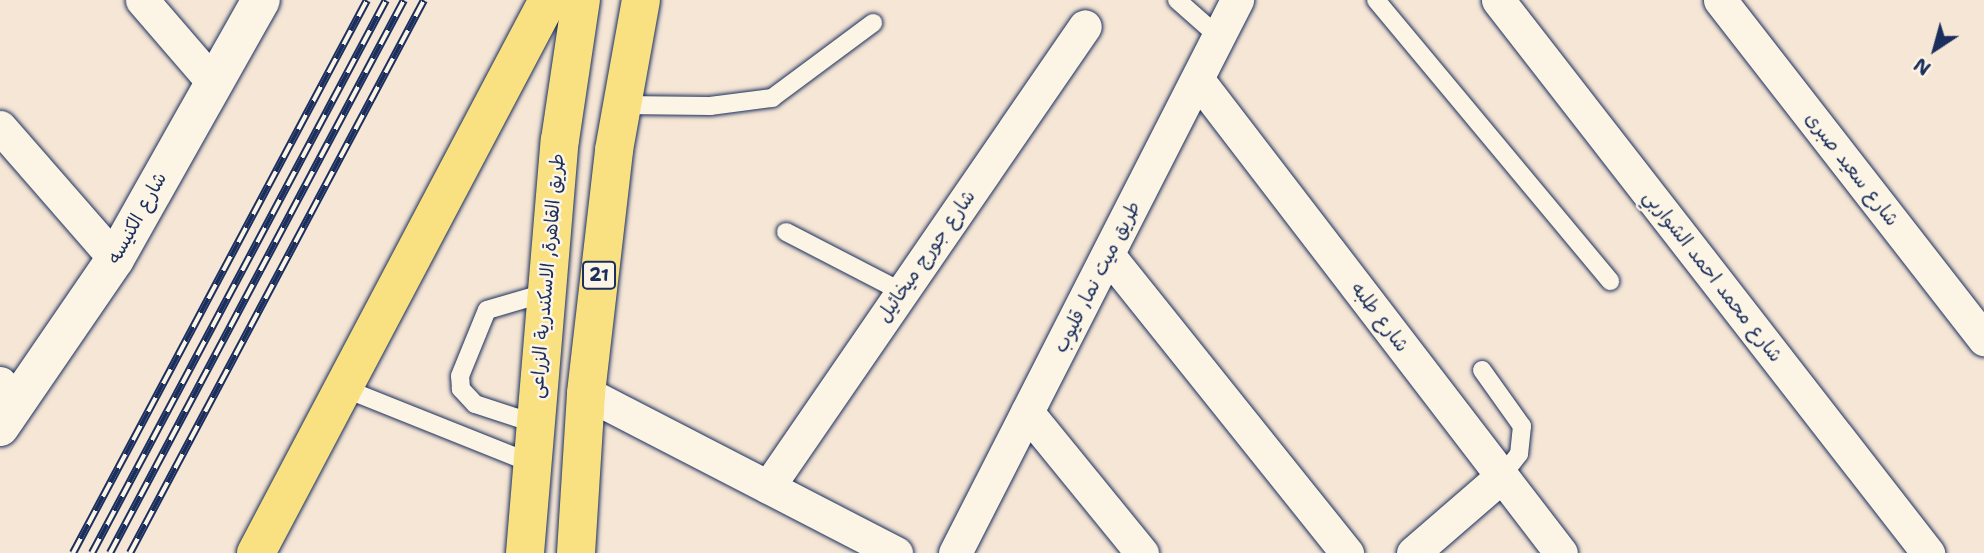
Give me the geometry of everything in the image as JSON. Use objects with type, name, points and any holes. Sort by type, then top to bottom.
[{"type":"highway","points":[[256,553],[341,387],[548,0]]},
{"type":"highway","name":"طريق القاهرة, الاسكندرية الزراعى","points":[[525,553],[545,293],[581,0]]},
{"type":"highway","name":"21","points":[[576,553],[586,393],[622,104],[641,0]]},
{"type":"main road","name":"شارع الكنيسه","points":[[6,404],[115,259],[212,81],[261,0]]},
{"type":"street","points":[[142,0],[212,81]]},
{"type":"street","name":"طريق ميت نما, قليوب","points":[[955,553],[1109,256],[1237,0]]},
{"type":"street","name":"شارع محمد احمد الشواربي","points":[[1498,0],[1928,553]]},
{"type":"street","name":"شارع سعيد صبرى","points":[[1720,0],[1984,339]]},
{"type":"street","name":"شارع جورج ميخائيل","points":[[768,487],[1086,26]]},
{"type":"street","name":"شارع طلبه","points":[[1198,80],[1561,553]]},
{"type":"street","points":[[0,127],[115,259]]},
{"type":"street","points":[[1109,256],[1347,553]]},
{"type":"street","points":[[586,393],[897,553]]},
{"type":"street","points":[[1027,412],[1142,553]]},
{"type":"street","points":[[1413,553],[1502,476]]},
{"type":"lane","points":[[1177,0],[1219,37]]},
{"type":"lane","points":[[1376,0],[1610,281]]},
{"type":"lane","points":[[622,104],[710,106],[772,98],[873,23]]},
{"type":"lane","points":[[786,232],[902,292]]},
{"type":"lane","points":[[533,423],[475,404],[461,389],[460,376],[487,310],[545,293]]},
{"type":"lane","points":[[1482,370],[1522,426],[1519,454],[1502,476]]},
{"type":"lane","points":[[341,387],[531,463]]},
{"type":"railway","points":[[73,553],[367,0]]},
{"type":"railway","points":[[92,553],[386,0]]},
{"type":"railway","points":[[110,553],[404,0]]},
{"type":"railway","points":[[130,553],[424,0]]}]
